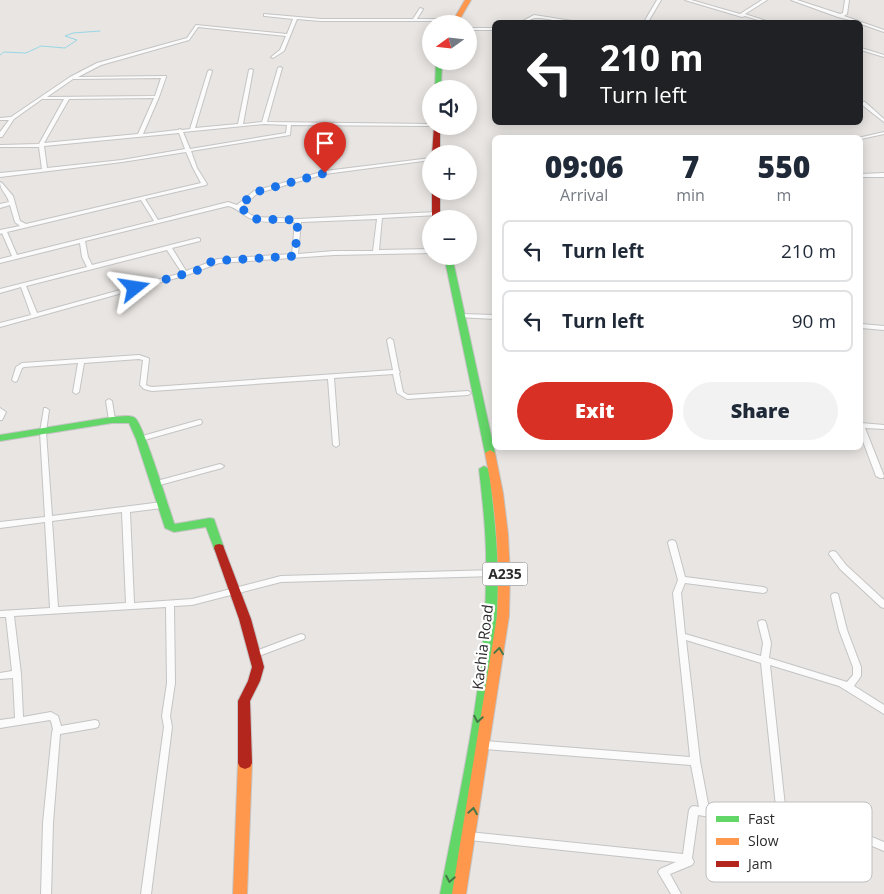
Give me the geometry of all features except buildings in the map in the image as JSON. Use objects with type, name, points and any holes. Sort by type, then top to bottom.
[{"type":"main road","points":[[455,15],[465,0]]},
{"type":"main road","name":"Kachia Road","points":[[443,265],[491,506],[495,573],[490,645],[473,778],[469,836],[459,894]]},
{"type":"main road","name":"Kachia Road","points":[[448,894],[473,778],[485,745],[503,616],[503,532],[497,486],[450,265]]},
{"type":"main road","points":[[0,438],[112,420],[132,420],[141,438],[169,525],[174,528],[210,522],[256,654],[258,675],[244,694],[243,703],[246,720],[240,894]]},
{"type":"street","points":[[647,20],[659,0]]},
{"type":"street","points":[[687,0],[759,20]]},
{"type":"street","points":[[744,16],[742,14],[766,0]]},
{"type":"street","points":[[793,0],[851,20]]},
{"type":"street","points":[[840,16],[845,14],[847,0]]},
{"type":"street","points":[[415,19],[421,9]]},
{"type":"street","points":[[265,15],[296,19],[422,20]]},
{"type":"street","points":[[526,20],[534,16],[559,20]]},
{"type":"street","points":[[273,57],[282,51],[296,19]]},
{"type":"street","points":[[863,24],[884,31]]},
{"type":"street","points":[[0,136],[12,118],[72,78],[99,64],[188,39],[198,26],[288,35]]},
{"type":"street","points":[[478,29],[492,29]]},
{"type":"street","points":[[863,50],[884,56]]},
{"type":"street","points":[[264,123],[280,68]]},
{"type":"street","points":[[240,125],[250,70]]},
{"type":"street","points":[[192,130],[210,71]]},
{"type":"street","points":[[72,78],[164,77],[158,96],[140,135]]},
{"type":"street","points":[[41,98],[158,96]]},
{"type":"street","points":[[45,169],[40,145],[67,98]]},
{"type":"street","points":[[863,103],[884,121]]},
{"type":"street","points":[[0,119],[12,118]]},
{"type":"street","points":[[0,146],[40,145],[264,123],[422,125]]},
{"type":"street","points":[[0,175],[122,162],[288,134],[289,124]]},
{"type":"street","points":[[5,230],[204,184],[180,130]]},
{"type":"street","points":[[863,137],[884,133]]},
{"type":"street","points":[[239,206],[256,192],[325,173],[422,160]]},
{"type":"street","points":[[863,176],[882,176]]},
{"type":"street","points":[[0,184],[13,203],[18,222],[24,226]]},
{"type":"street","points":[[142,198],[156,222]]},
{"type":"street","points":[[0,206],[13,203]]},
{"type":"street","points":[[0,261],[228,204],[239,206],[254,219],[298,220],[380,216],[422,217]]},
{"type":"street","points":[[376,251],[380,216]]},
{"type":"street","points":[[295,256],[298,220]]},
{"type":"street","points":[[5,230],[18,222]]},
{"type":"street","points":[[5,230],[15,257]]},
{"type":"street","points":[[82,240],[85,257],[91,268]]},
{"type":"street","points":[[0,291],[198,240]]},
{"type":"street","points":[[169,248],[185,274]]},
{"type":"street","points":[[0,325],[34,314],[202,269],[212,261],[376,251],[422,250]]},
{"type":"street","points":[[23,285],[34,314]]},
{"type":"street","points":[[460,316],[492,317]]},
{"type":"street","points":[[863,326],[884,328]]},
{"type":"street","points":[[390,340],[400,393],[407,397],[468,393]]},
{"type":"street","points":[[15,380],[22,365],[144,357],[146,359],[143,385],[146,388],[152,389],[396,372]]},
{"type":"street","points":[[76,392],[81,361]]},
{"type":"street","points":[[331,376],[336,444]]},
{"type":"street","points":[[109,400],[112,420]]},
{"type":"street","points":[[0,410],[3,412],[0,418]]},
{"type":"street","points":[[46,410],[43,432],[54,611]]},
{"type":"street","points":[[141,438],[198,422]]},
{"type":"street","points":[[863,426],[884,427]]},
{"type":"street","points":[[863,431],[880,476]]},
{"type":"street","points":[[156,484],[220,466]]},
{"type":"street","points":[[0,525],[162,505]]},
{"type":"street","points":[[126,510],[130,606]]},
{"type":"street","points":[[672,543],[682,580],[677,593],[695,761],[705,812],[694,810],[687,859],[689,862],[664,872],[676,894]]},
{"type":"street","points":[[833,554],[843,567],[884,605]]},
{"type":"street","points":[[0,614],[201,601],[281,579],[495,573]]},
{"type":"street","points":[[682,580],[763,590]]},
{"type":"street","points":[[835,596],[843,630],[857,667],[857,676],[848,687]]},
{"type":"street","points":[[146,894],[168,727],[166,716],[171,683],[170,604]]},
{"type":"street","points":[[10,613],[17,674],[19,720]]},
{"type":"street","points":[[762,623],[767,644],[765,661],[780,802]]},
{"type":"street","points":[[682,636],[848,687],[884,710]]},
{"type":"street","points":[[256,654],[301,637]]},
{"type":"street","points":[[0,676],[17,674]]},
{"type":"street","points":[[0,724],[51,716],[55,718],[58,730],[56,733],[48,823],[46,894]]},
{"type":"street","points":[[58,730],[95,724]]},
{"type":"street","points":[[485,745],[695,761]]},
{"type":"street","points":[[469,836],[687,859]]},
{"type":"street","points":[[872,842],[884,847]]},
{"type":"waterway","points":[[0,55],[4,52],[26,53],[41,46],[65,48],[77,40],[65,36],[73,33],[100,31]]},
{"type":"traffic: fast","points":[[438,80],[439,70]]},
{"type":"traffic: fast","points":[[450,265],[490,453]]},
{"type":"traffic: fast","points":[[0,438],[112,420],[132,420],[141,439],[169,525],[174,528],[210,522],[219,548]]},
{"type":"traffic: fast","points":[[447,894],[476,735],[490,629],[492,576],[490,522],[484,469]]},
{"type":"traffic: slow","points":[[459,15],[468,0]]},
{"type":"traffic: slow","points":[[459,894],[503,616],[504,574],[502,534],[498,493],[490,453]]},
{"type":"traffic: slow","points":[[240,894],[245,763]]},
{"type":"traffic: jam","points":[[436,145],[437,135]]},
{"type":"traffic: jam","points":[[436,200],[436,210]]},
{"type":"traffic: jam","points":[[219,548],[245,619],[258,667],[254,681],[244,701],[245,763]]},
{"type":"route","points":[[135,288],[202,269],[212,261],[295,256],[298,220],[254,219],[239,206],[256,192],[263,189],[325,173]]}]
